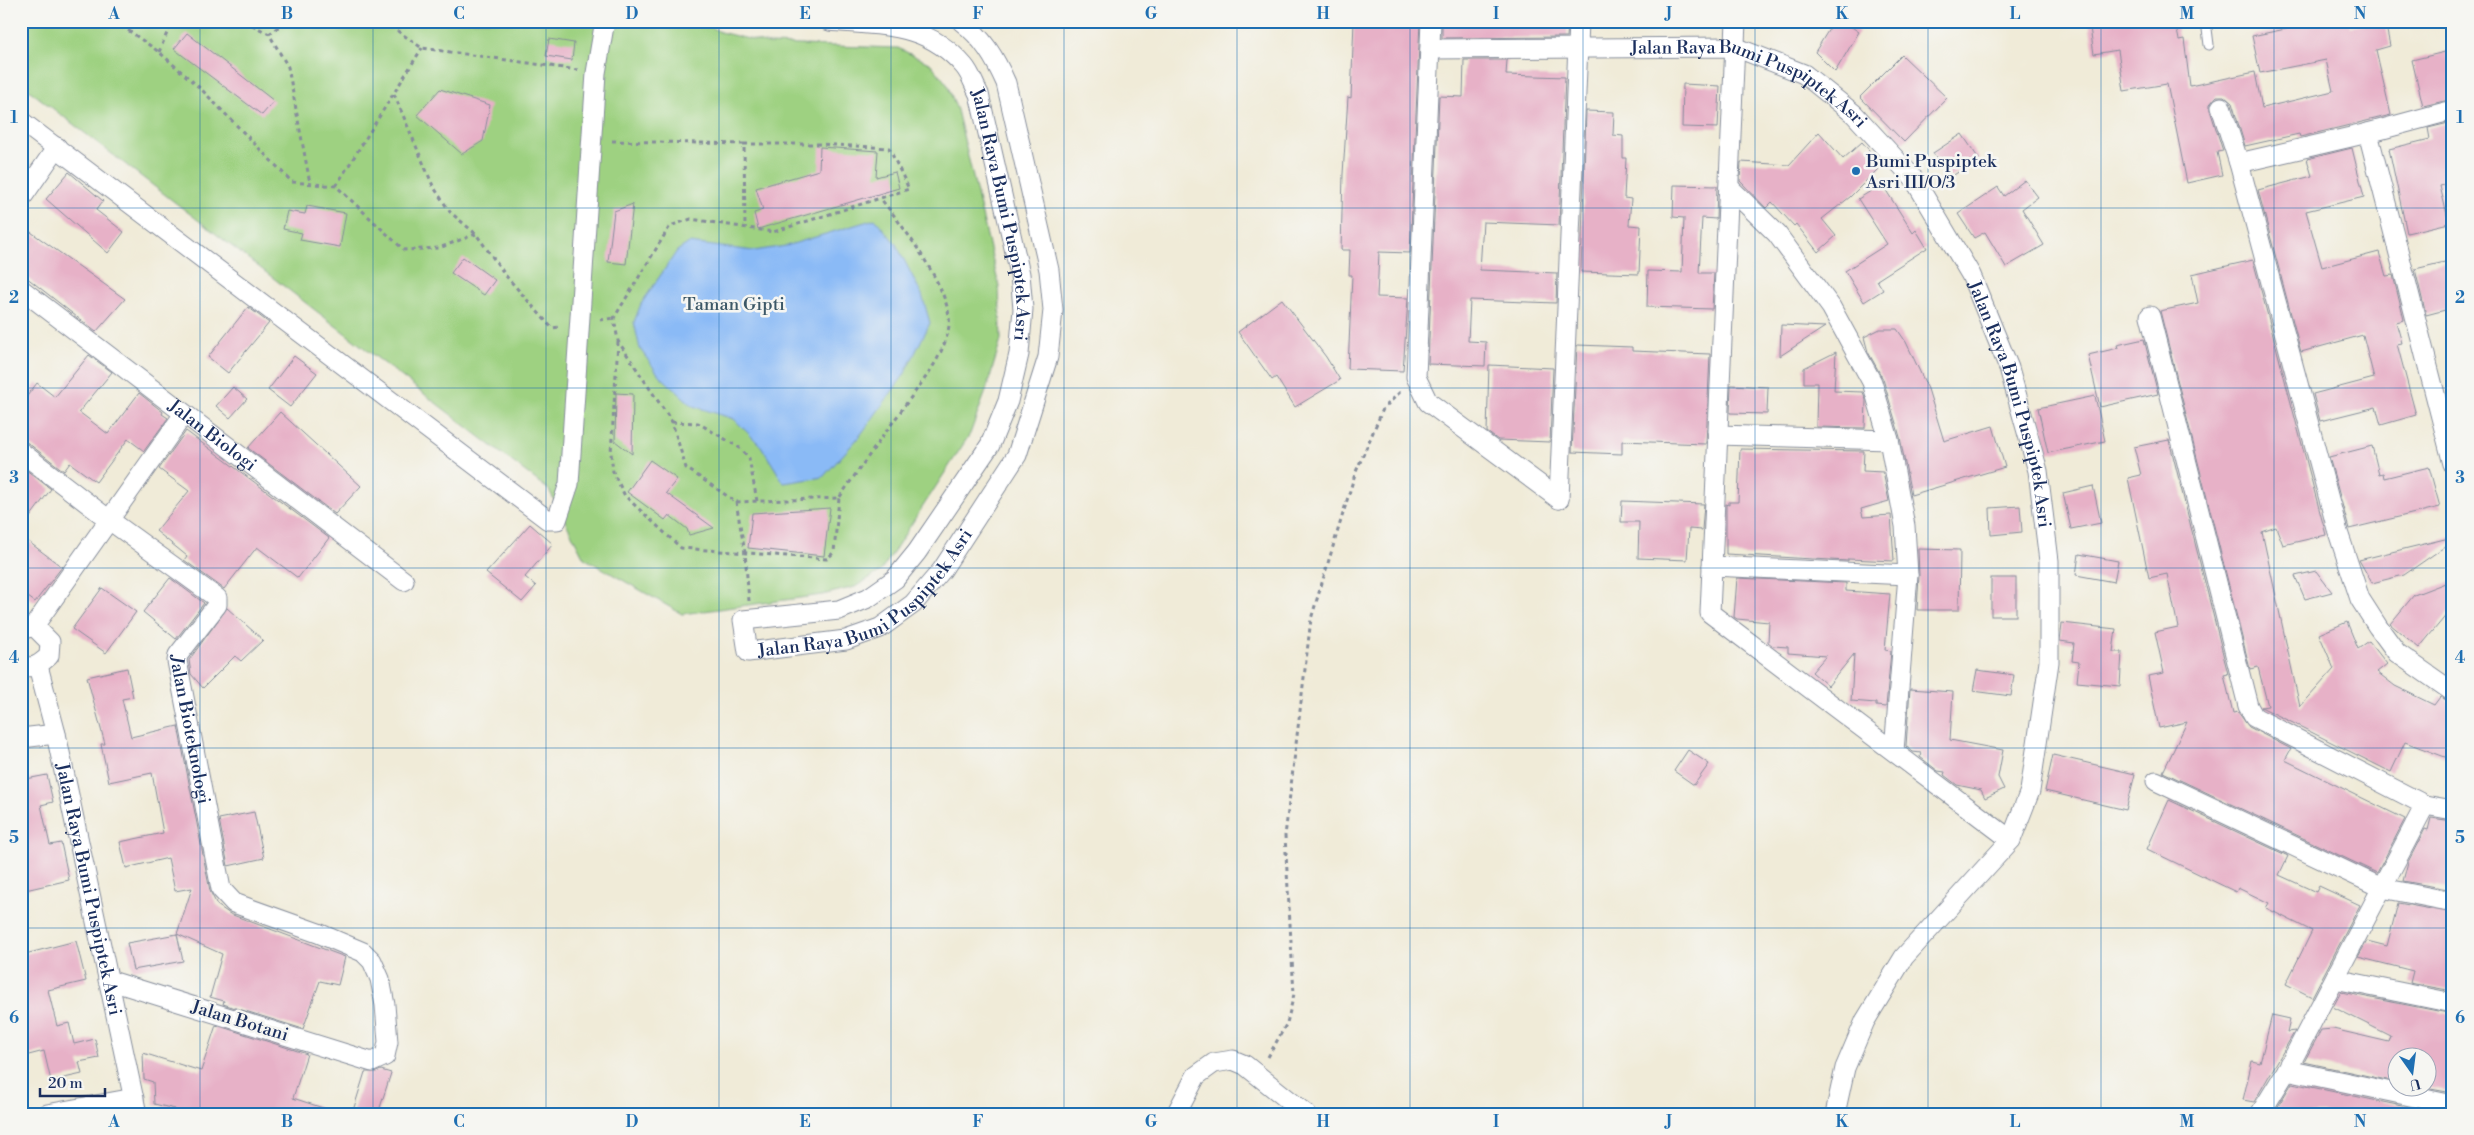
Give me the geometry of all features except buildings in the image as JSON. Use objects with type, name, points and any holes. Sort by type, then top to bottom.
[{"type":"street","points":[[21,121],[548,520],[557,520],[569,484],[596,73],[604,26],[608,21]]},
{"type":"street","name":"Jalan Raya Bumi Puspiptek Asri","points":[[829,21],[906,28],[927,37],[947,50],[965,68],[979,94],[1020,274],[1023,309],[1019,354],[1008,401],[990,445],[917,552],[895,580],[868,598],[839,610],[742,621],[748,652],[846,640],[880,628],[912,604],[942,570],[1016,455],[1034,406],[1048,357],[1053,310],[1049,270],[1006,83],[994,55],[972,29],[961,21]]},
{"type":"street","points":[[1431,21],[1416,378],[1428,402],[1558,500],[1578,21]]},
{"type":"street","points":[[1736,21],[1710,613],[2011,840]]},
{"type":"street","name":"Jalan Raya Bumi Puspiptek Asri","points":[[1430,48],[1735,47],[1804,74],[1854,114],[1914,179],[1971,275],[2009,368],[2038,471],[2049,561],[2049,662],[2030,791],[2011,840],[1904,957],[1865,1021],[1845,1068],[1835,1114]]},
{"type":"street","points":[[2221,108],[2239,163],[2337,529],[2360,599],[2378,628],[2397,653],[2453,692]]},
{"type":"street","points":[[2239,163],[2368,133],[2453,110]]},
{"type":"street","points":[[2368,133],[2453,464]]},
{"type":"street","points":[[21,199],[57,147]]},
{"type":"street","points":[[1729,187],[1777,234],[1831,307],[1872,382],[1889,440],[1905,526],[1908,575],[1894,751]]},
{"type":"street","name":"Jalan Biologi","points":[[21,289],[404,581]]},
{"type":"street","points":[[2150,316],[2248,706],[2254,718],[2425,804],[2453,810]]},
{"type":"street","points":[[28,628],[184,414]]},
{"type":"street","points":[[1718,435],[1889,440]]},
{"type":"street","name":"Jalan Bioteknologi","points":[[21,452],[108,520],[216,596],[218,600],[217,605],[178,655],[176,661],[222,889],[234,903],[318,933],[363,952],[372,961],[380,978],[388,1042],[385,1056],[372,1062]]},
{"type":"street","points":[[1712,566],[1908,575]]},
{"type":"street","name":"Jalan Raya Bumi Puspiptek Asri","points":[[28,628],[50,642],[48,656],[30,665],[56,734],[108,980],[139,1109]]},
{"type":"street","points":[[21,738],[56,734]]},
{"type":"street","points":[[2156,781],[2382,888],[2453,902]]},
{"type":"street","points":[[2260,1114],[2287,1070],[2425,804]]},
{"type":"street","points":[[2335,979],[2453,1003]]},
{"type":"street","name":"Jalan Botani","points":[[108,980],[372,1062]]},
{"type":"street","points":[[1176,1114],[1189,1086],[1196,1076],[1214,1063],[1233,1060],[1245,1065],[1306,1114]]},
{"type":"street","points":[[2287,1070],[2453,1105]]},
{"type":"street","points":[[47,1114],[139,1109]]},
{"type":"lane","points":[[2206,21],[2209,45]]},
{"type":"path","points":[[115,21],[159,52],[201,88],[292,182],[336,186],[404,250],[439,248],[476,234]]},
{"type":"path","points":[[159,52],[172,21]]},
{"type":"path","points":[[245,21],[269,34],[288,67],[310,184]]},
{"type":"path","points":[[269,34],[286,21]]},
{"type":"path","points":[[367,21],[392,27],[422,48],[596,73]]},
{"type":"path","points":[[336,186],[422,48]]},
{"type":"path","points":[[394,94],[433,186],[450,212],[476,234],[506,276],[552,328],[614,318]]},
{"type":"path","points":[[591,141],[819,144],[889,148],[909,189],[880,198],[772,232],[691,220],[670,226],[660,239],[614,318],[618,341],[611,454],[613,472],[625,496],[681,548],[827,560],[834,552],[839,498],[938,358],[949,325],[946,303],[937,282],[894,214],[880,198]]},
{"type":"path","points":[[744,144],[744,228]]},
{"type":"path","points":[[618,341],[672,422],[686,468],[736,502],[839,498]]},
{"type":"path","points":[[1256,1074],[1273,1050],[1287,1023],[1294,994],[1285,836],[1311,619],[1356,474],[1383,409],[1392,398],[1416,378]]},
{"type":"path","points":[[672,422],[698,423],[740,448],[749,458],[757,501]]},
{"type":"path","points":[[736,502],[744,553],[751,620]]},
{"type":"green space","name":"Taman Gipti","points":[[21,21],[699,21],[720,32],[769,44],[898,48],[931,64],[947,84],[957,110],[999,286],[1001,340],[986,391],[970,434],[881,571],[855,587],[822,595],[682,614],[584,558],[549,490],[21,84]]},
{"type":"water","points":[[875,219],[896,244],[922,295],[930,323],[904,375],[859,437],[823,477],[784,483],[761,446],[734,419],[693,406],[659,375],[640,349],[634,322],[641,304],[677,251],[689,243],[754,251],[786,246]]},
{"type":"place","name":"Bumi Puspiptek Asri III/O/3","points":[[1856,171]]}]
